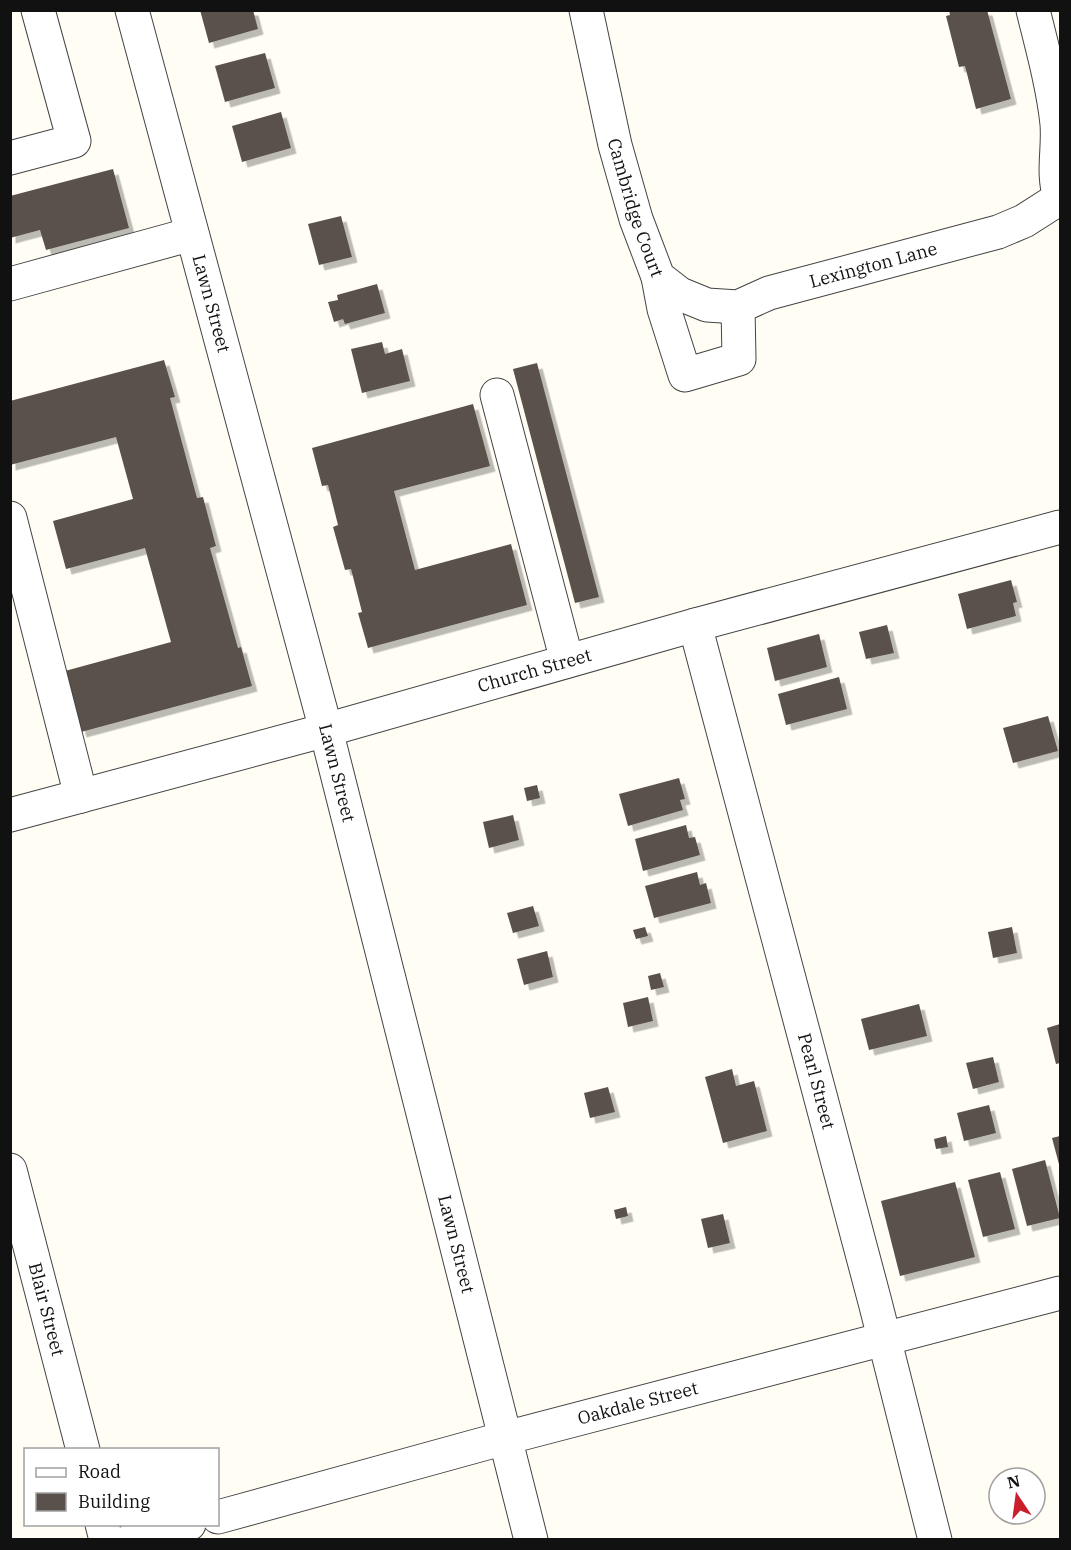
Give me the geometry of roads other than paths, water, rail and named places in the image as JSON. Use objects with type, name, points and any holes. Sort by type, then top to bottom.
[{"type":"street","points":[[10,158],[74,141],[39,10]]},
{"type":"street","name":"Lawn Street","points":[[132,10],[326,730],[531,1539]]},
{"type":"street","name":"Cambridge Court","points":[[586,10],[615,145],[636,219],[669,285],[664,309],[685,375],[739,359],[738,307]]},
{"type":"street","points":[[1033,10],[1057,126],[1055,169],[1060,198]]},
{"type":"street","name":"Lexington Lane","points":[[669,285],[707,305],[738,307],[769,293],[998,232],[1024,221],[1060,198]]},
{"type":"street","points":[[10,284],[192,234]]},
{"type":"street","points":[[497,395],[567,662]]},
{"type":"street","points":[[10,518],[81,796]]},
{"type":"street","name":"Church Street","points":[[10,815],[326,730],[695,625],[1060,527]]},
{"type":"street","name":"Pearl Street","points":[[695,625],[885,1339],[935,1539]]},
{"type":"street","name":"Blair Street","points":[[10,1170],[83,1448]]},
{"type":"street","name":"Oakdale Street","points":[[219,1517],[505,1438],[1060,1293]]},
{"type":"street","points":[[132,1539],[181,1526]]}]
